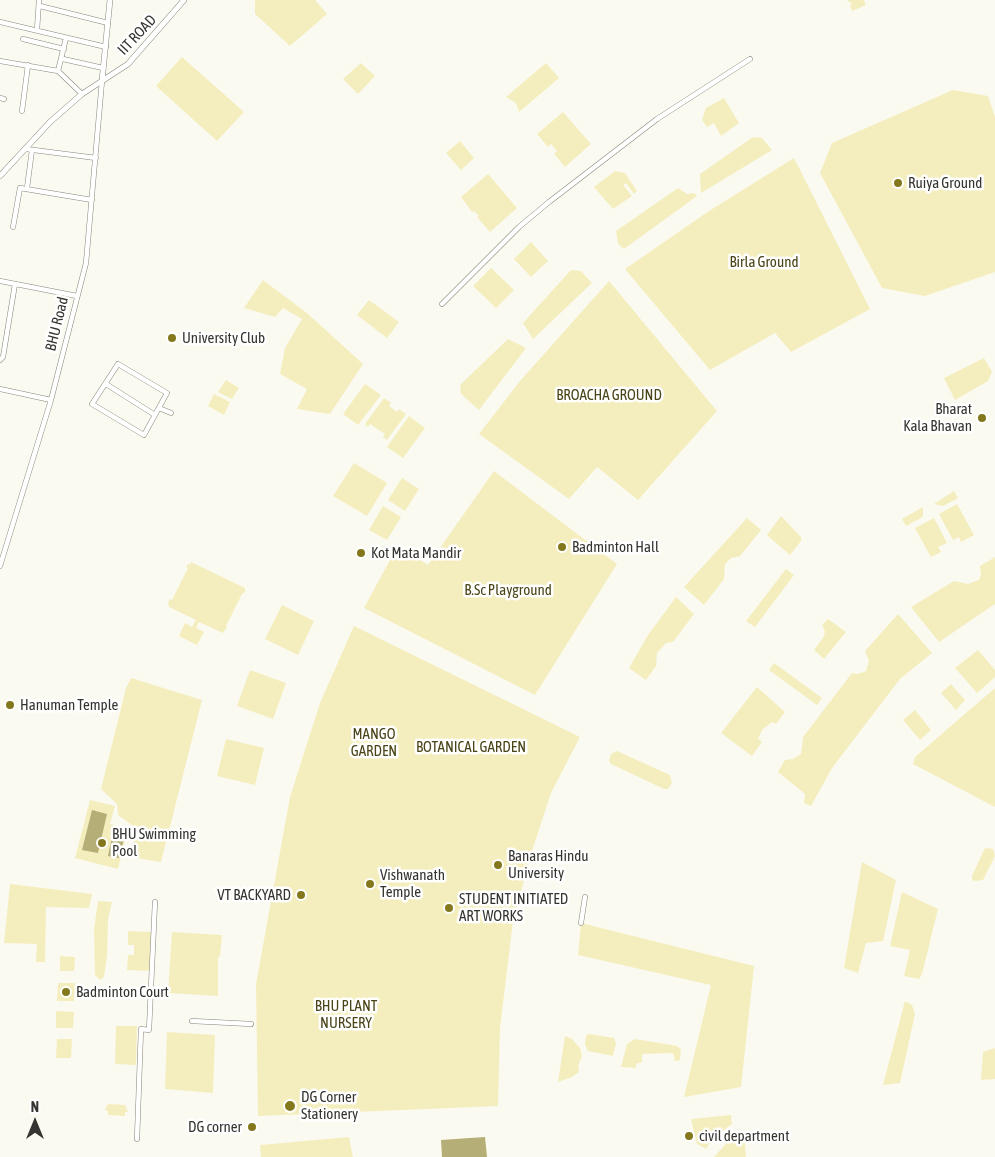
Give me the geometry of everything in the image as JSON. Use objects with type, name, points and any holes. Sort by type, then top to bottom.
[{"type":"street","points":[[37,30],[40,6],[38,0]]},
{"type":"street","points":[[102,81],[110,0]]},
{"type":"street","name":"IIT ROAD","points":[[0,176],[29,149],[50,122],[82,94],[128,64],[184,0]]},
{"type":"street","points":[[40,6],[108,22]]},
{"type":"street","points":[[0,22],[106,47]]},
{"type":"street","points":[[58,71],[63,59],[66,38]]},
{"type":"street","points":[[22,39],[64,49]]},
{"type":"street","points":[[63,59],[103,68]]},
{"type":"street","points":[[442,304],[519,227],[549,202],[657,119],[750,59]]},
{"type":"street","points":[[0,63],[28,65],[58,71],[82,94]]},
{"type":"street","points":[[22,111],[28,65]]},
{"type":"street","name":"BHU Road","points":[[0,566],[51,400],[86,263],[102,81]]},
{"type":"street","points":[[27,188],[29,149],[96,158]]},
{"type":"street","points":[[13,226],[20,188],[92,200]]},
{"type":"street","points":[[0,282],[77,296]]},
{"type":"street","points":[[0,360],[4,357],[14,284]]},
{"type":"street","points":[[118,364],[167,393],[159,408],[144,435],[92,404],[118,364]]},
{"type":"street","points":[[106,384],[155,415]]},
{"type":"street","points":[[0,389],[51,400]]},
{"type":"street","points":[[159,408],[171,413]]},
{"type":"street","points":[[581,923],[585,898]]},
{"type":"street","points":[[137,1139],[140,1029],[149,1030],[155,902]]},
{"type":"street","points":[[192,1021],[250,1024]]},
{"type":"green space","points":[[255,0],[315,0],[327,14],[290,46],[255,14]]},
{"type":"green space","points":[[847,0],[864,0],[866,5],[852,11],[850,6],[852,4]]},
{"type":"green space","points":[[182,57],[244,112],[217,141],[156,86]]},
{"type":"green space","points":[[361,63],[375,76],[358,94],[343,79]]},
{"type":"green space","points":[[546,63],[559,78],[519,112],[516,103],[506,97]]},
{"type":"green space","points":[[953,90],[988,96],[995,117],[995,272],[925,296],[882,288],[820,173],[832,143]]},
{"type":"green space","points":[[724,98],[739,123],[721,136],[714,123],[707,127],[702,120],[706,108]]},
{"type":"green space","points":[[563,112],[591,144],[565,167],[554,154],[557,151],[551,144],[548,147],[537,134]]},
{"type":"green space","points":[[753,137],[762,138],[772,150],[701,193],[700,174]]},
{"type":"green space","points":[[460,141],[474,158],[461,170],[446,153]]},
{"type":"green space","name":"Birla Ground","points":[[794,158],[870,309],[791,352],[775,333],[710,370],[625,269],[709,211]]},
{"type":"green space","points":[[615,171],[625,173],[637,191],[634,194],[626,183],[623,185],[632,196],[613,209],[594,187]]},
{"type":"green space","points":[[488,174],[517,208],[490,232],[477,217],[479,216],[474,211],[472,212],[461,197]]},
{"type":"green space","points":[[678,188],[687,194],[694,193],[697,196],[624,249],[618,244],[616,231]]},
{"type":"green space","points":[[531,242],[548,261],[531,277],[514,259]]},
{"type":"green space","points":[[491,268],[514,290],[496,308],[473,286]]},
{"type":"green space","points":[[571,270],[581,271],[592,283],[533,339],[523,323]]},
{"type":"green space","points":[[263,280],[307,313],[363,364],[330,414],[297,409],[307,389],[280,374],[285,348],[302,319],[283,308],[275,317],[244,308]]},
{"type":"green space","name":"BROACHA GROUND","points":[[609,281],[717,411],[638,500],[597,467],[569,499],[479,434],[520,381]]},
{"type":"green space","points":[[369,300],[399,322],[387,338],[357,315]]},
{"type":"green space","points":[[508,339],[526,348],[479,410],[461,394],[460,385]]},
{"type":"green space","points":[[984,358],[992,372],[988,381],[955,400],[944,378]]},
{"type":"green space","points":[[226,380],[239,388],[232,399],[218,392]]},
{"type":"green space","points":[[365,384],[381,395],[358,425],[343,414]]},
{"type":"green space","points":[[214,394],[230,402],[224,415],[208,406]]},
{"type":"green space","points":[[384,398],[391,403],[389,406],[397,412],[399,409],[406,414],[387,440],[383,437],[385,434],[370,424],[368,427],[365,424]]},
{"type":"green space","points":[[409,416],[425,428],[403,458],[387,447]]},
{"type":"green space","points":[[354,463],[387,483],[367,516],[333,496]]},
{"type":"green space","name":"B.Sc Playground","points":[[494,471],[617,564],[535,695],[364,608],[398,545],[428,565]]},
{"type":"green space","points":[[402,478],[419,489],[405,511],[388,500]]},
{"type":"green space","points":[[954,491],[958,498],[943,506],[934,504]]},
{"type":"green space","points":[[957,504],[974,535],[961,542],[959,537],[953,540],[939,514]]},
{"type":"green space","points":[[383,506],[401,517],[387,540],[369,530]]},
{"type":"green space","points":[[923,507],[923,517],[906,526],[902,519]]},
{"type":"green space","points":[[781,516],[801,537],[801,541],[790,555],[767,535]]},
{"type":"green space","points":[[747,518],[761,530],[740,556],[731,558],[725,564],[724,579],[704,605],[684,587]]},
{"type":"green space","points":[[934,518],[947,543],[938,547],[941,552],[931,557],[915,528]]},
{"type":"green space","points":[[995,557],[995,604],[939,642],[911,607],[954,581],[968,584],[979,580],[981,575],[980,566]]},
{"type":"green space","points":[[191,562],[245,588],[245,592],[242,594],[223,633],[199,622],[196,628],[204,632],[197,645],[179,636],[185,623],[192,627],[196,620],[169,607],[168,603],[170,599],[172,600],[188,568],[186,567]]},
{"type":"green space","points":[[786,569],[794,575],[755,627],[746,621]]},
{"type":"green space","points":[[676,597],[694,614],[673,642],[666,643],[657,653],[656,666],[646,680],[629,668],[648,635]]},
{"type":"green space","points":[[282,605],[314,621],[298,655],[265,639]]},
{"type":"green space","points":[[898,614],[932,653],[900,679],[832,768],[811,806],[804,803],[805,794],[778,772],[785,760],[793,759],[801,754],[803,737],[852,673],[858,674],[866,671],[869,661],[865,651]]},
{"type":"green space","points":[[828,619],[846,632],[824,659],[814,650],[823,638],[825,632],[822,625]]},
{"type":"green space","points":[[354,626],[580,737],[551,793],[532,851],[513,921],[500,1028],[498,1106],[258,1116],[256,984],[290,797],[320,703]]},
{"type":"green space","points":[[978,650],[995,670],[995,677],[977,693],[955,668]]},
{"type":"green space","points":[[774,663],[822,698],[817,705],[769,670]]},
{"type":"green space","points":[[250,670],[286,683],[273,719],[237,706]]},
{"type":"green space","points":[[131,678],[202,700],[161,862],[130,857],[136,828],[118,815],[117,804],[101,789],[126,688]]},
{"type":"green space","points":[[951,684],[965,700],[956,710],[941,693]]},
{"type":"green space","points":[[757,687],[785,712],[776,724],[772,722],[762,730],[758,739],[762,742],[752,756],[721,733]]},
{"type":"green space","points":[[995,688],[995,807],[913,764],[915,757]]},
{"type":"green space","points":[[915,710],[931,730],[920,740],[903,720]]},
{"type":"green space","points":[[226,739],[264,748],[255,785],[217,776]]},
{"type":"green space","points":[[617,751],[670,775],[672,783],[668,789],[664,789],[611,764],[609,761],[611,754]]},
{"type":"green space","name":"BHU Swimming Pool","points":[[90,800],[115,806],[110,824],[128,828],[118,869],[75,858]]},
{"type":"green space","points":[[985,848],[993,849],[995,856],[983,880],[972,880],[972,876]]},
{"type":"green space","points":[[862,862],[896,880],[883,941],[866,943],[858,973],[844,968]]},
{"type":"green space","points":[[10,884],[92,894],[89,908],[46,907],[45,962],[36,962],[37,944],[4,943]]},
{"type":"green space","points":[[902,892],[938,909],[922,974],[919,979],[904,976],[910,950],[890,946]]},
{"type":"green space","points":[[98,901],[112,902],[108,919],[107,956],[104,977],[100,980],[95,975],[94,929]]},
{"type":"green space","points":[[581,923],[754,966],[741,1087],[684,1097],[711,985],[578,955]]},
{"type":"green space","points":[[128,931],[152,932],[151,971],[127,970],[128,955],[134,955],[134,945],[128,945]]},
{"type":"green space","points":[[172,932],[222,935],[220,957],[218,957],[218,996],[168,993]]},
{"type":"green space","points":[[60,956],[75,957],[74,971],[60,971]]},
{"type":"green space","name":"Badminton Court","points":[[58,983],[75,983],[74,1001],[57,1001]]},
{"type":"green space","points":[[905,1001],[912,1005],[915,1014],[900,1083],[883,1085]]},
{"type":"green space","points":[[56,1011],[74,1012],[73,1028],[56,1028]]},
{"type":"green space","points":[[116,1026],[137,1026],[136,1065],[115,1064]]},
{"type":"green space","points":[[167,1032],[215,1035],[213,1093],[165,1089]]},
{"type":"green space","points":[[589,1034],[614,1038],[616,1043],[613,1056],[588,1051],[585,1044],[586,1036]]},
{"type":"green space","points":[[565,1036],[572,1039],[580,1048],[582,1056],[578,1066],[579,1072],[572,1077],[558,1082]]},
{"type":"green space","points":[[57,1039],[72,1039],[71,1058],[56,1058]]},
{"type":"green space","points":[[635,1039],[677,1046],[681,1049],[680,1060],[675,1061],[673,1053],[642,1054],[642,1062],[636,1064],[636,1068],[621,1067],[627,1044]]},
{"type":"green space","points":[[995,1048],[995,1079],[981,1080],[983,1052]]},
{"type":"green space","points":[[108,1104],[125,1105],[128,1112],[125,1112],[125,1116],[108,1115],[108,1111],[105,1110]]},
{"type":"green space","points":[[731,1115],[732,1124],[713,1138],[706,1149],[697,1144],[691,1119]]},
{"type":"green space","points":[[744,1133],[746,1157],[714,1157],[731,1138]]},
{"type":"green space","points":[[349,1137],[353,1157],[261,1157],[260,1145]]},
{"type":"shaded area","points":[[92,810],[107,814],[98,853],[82,850]]},
{"type":"shaded area","points":[[113,832],[125,835],[119,858],[108,856]]},
{"type":"shaded area","points":[[485,1137],[487,1157],[442,1157],[441,1140]]},
{"type":"place","name":"Ruiya Ground","points":[[898,183]]},
{"type":"place","name":"University Club","points":[[172,338]]},
{"type":"place","name":"Bharat Kala Bhavan","points":[[982,418]]},
{"type":"place","name":"Badminton Hall","points":[[562,547]]},
{"type":"place","name":"Kot Mata Mandir","points":[[361,553]]},
{"type":"place","name":"Hanuman Temple","points":[[10,705]]},
{"type":"place","name":"BHU Swimming Pool","points":[[102,843]]},
{"type":"place","name":"Banaras Hindu University","points":[[498,865]]},
{"type":"place","name":"Vishwanath Temple","points":[[370,884]]},
{"type":"place","name":"VT BACKYARD","points":[[301,895]]},
{"type":"place","name":"STUDENT INITIATED ART WORKS","points":[[449,908]]},
{"type":"place","name":"Badminton Court","points":[[66,992]]},
{"type":"place","name":"DG Corner Stationery","points":[[290,1106]]},
{"type":"place","name":"DG corner","points":[[252,1127]]},
{"type":"place","name":"civil department","points":[[689,1136]]},
{"type":"park label","name":"MANGO GARDEN","points":[[374,742]]},
{"type":"park label","name":"BOTANICAL GARDEN","points":[[471,747]]},
{"type":"park label","name":"BHU PLANT NURSERY","points":[[346,1014]]}]
